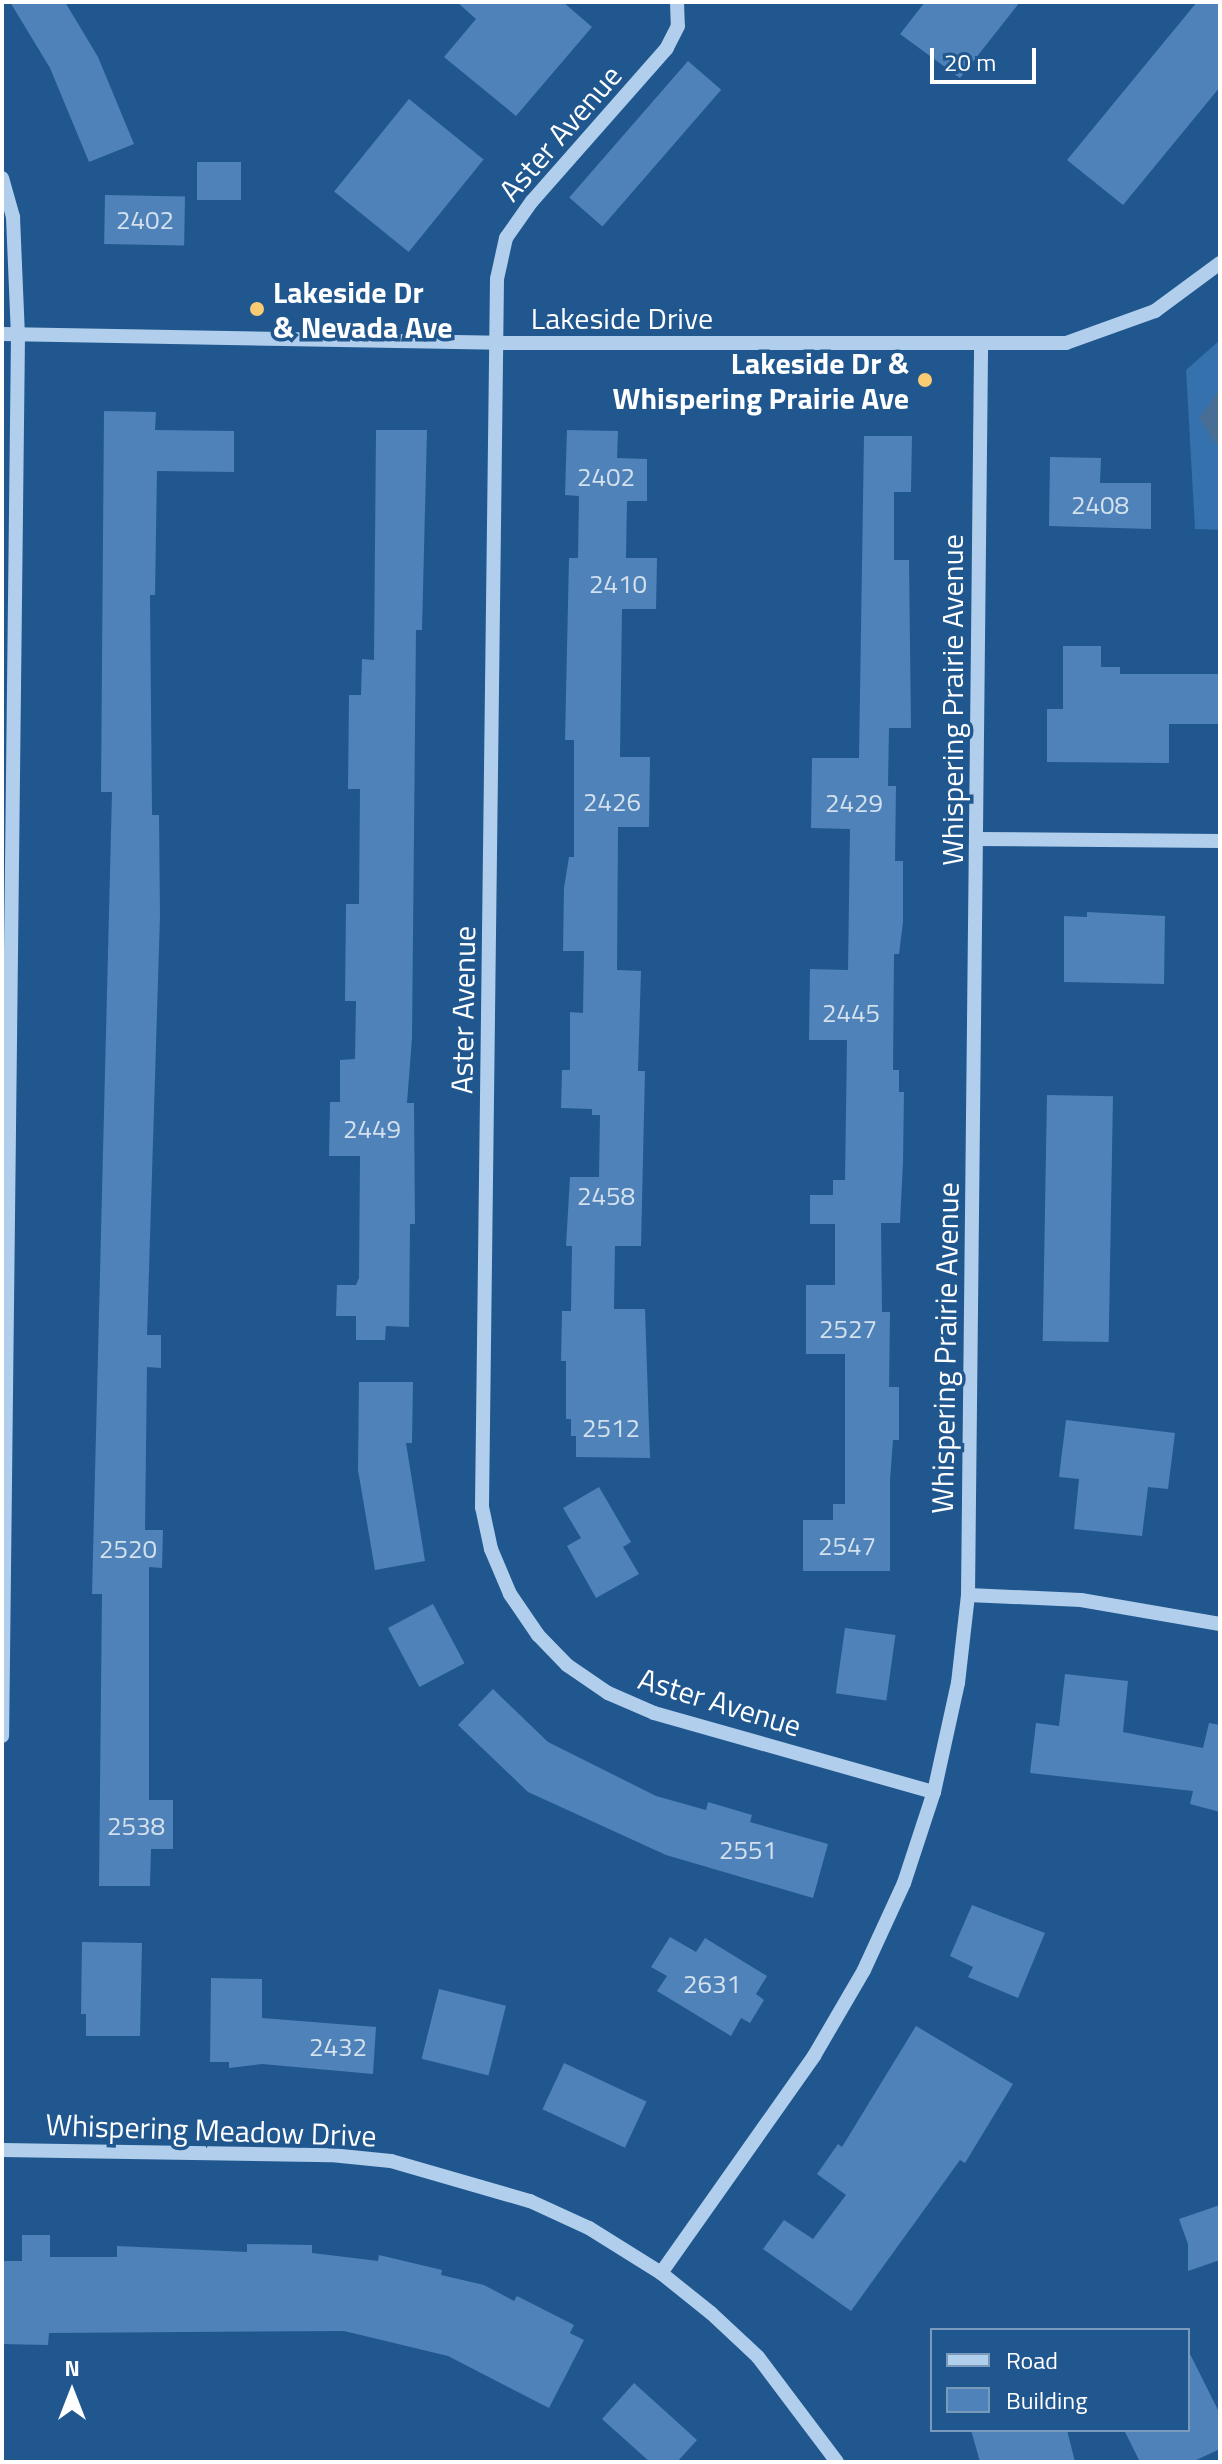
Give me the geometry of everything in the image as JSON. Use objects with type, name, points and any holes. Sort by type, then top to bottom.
[{"type":"street","name":"Aster Avenue","points":[[677,2],[678,26],[667,48],[532,201],[506,238],[497,279],[482,1507],[491,1549],[510,1594],[538,1635],[567,1665],[608,1693],[654,1713],[934,1792]]},
{"type":"street","points":[[2,178],[13,217],[18,335],[2,1736]]},
{"type":"street","name":"Lakeside Drive","points":[[2,334],[498,343],[981,346],[1066,343],[1109,332],[1155,311],[1220,263]]},
{"type":"street","name":"Whispering Prairie Avenue","points":[[661,2273],[814,2056],[864,1970],[904,1883],[934,1792],[958,1683],[968,1595],[981,346]]},
{"type":"street","points":[[977,839],[1220,841]]},
{"type":"street","points":[[968,1595],[1081,1600],[1220,1624]]},
{"type":"street","name":"Whispering Meadow Drive","points":[[2,2150],[331,2155],[391,2161],[530,2201],[589,2228],[661,2273],[758,2357],[837,2462]]},
{"type":"shaded area","points":[[1220,340],[1220,530],[1195,529],[1186,370]]},
{"type":"shaded area","points":[[1220,390],[1220,450],[1199,418]]},
{"type":"building","points":[[10,2],[65,2],[98,57],[134,144],[89,162],[50,68]]},
{"type":"building","points":[[457,2],[563,2],[592,27],[516,116],[444,57],[476,19]]},
{"type":"building","points":[[925,2],[1020,2],[960,78],[900,34]]},
{"type":"building","points":[[1197,2],[1220,2],[1220,87],[1123,205],[1067,160]]},
{"type":"building","points":[[688,61],[721,90],[602,226],[569,198]]},
{"type":"building","points":[[409,99],[484,159],[409,252],[334,191]]},
{"type":"building","points":[[197,162],[241,162],[241,200],[197,200]]},
{"type":"building","points":[[105,195],[185,196],[184,245],[104,244]]},
{"type":"building","points":[[104,411],[156,412],[155,430],[234,431],[234,472],[157,471],[155,595],[150,595],[152,815],[159,815],[160,916],[147,1335],[161,1335],[161,1368],[147,1367],[145,1530],[163,1530],[162,1568],[149,1567],[149,1800],[173,1800],[173,1849],[151,1849],[150,1886],[99,1886],[102,1594],[92,1594],[112,792],[101,792]]},
{"type":"building","points":[[376,430],[427,430],[422,630],[416,630],[412,1038],[407,1103],[414,1103],[415,1224],[410,1224],[409,1327],[386,1326],[385,1340],[356,1340],[356,1316],[336,1316],[337,1285],[356,1285],[359,1278],[360,1156],[329,1156],[330,1102],[340,1102],[340,1060],[355,1059],[356,1001],[345,1001],[346,904],[359,904],[360,789],[348,789],[349,695],[361,695],[362,659],[374,660]]},
{"type":"building","points":[[567,430],[618,431],[617,458],[647,459],[647,501],[627,501],[626,558],[657,558],[656,609],[622,609],[620,757],[650,757],[649,827],[618,827],[617,970],[641,971],[638,1071],[645,1071],[641,1246],[615,1246],[614,1309],[645,1309],[650,1458],[576,1457],[576,1436],[571,1436],[571,1419],[566,1419],[566,1361],[561,1361],[562,1311],[571,1311],[572,1246],[566,1246],[570,1177],[599,1177],[600,1115],[592,1115],[592,1109],[561,1108],[562,1070],[570,1070],[570,1012],[583,1013],[584,951],[563,951],[564,888],[569,857],[574,857],[574,740],[565,740],[569,558],[578,558],[579,496],[565,495]]},
{"type":"building","points":[[864,436],[912,436],[911,492],[894,492],[894,560],[909,560],[911,728],[889,728],[888,786],[896,786],[895,861],[903,861],[903,922],[899,954],[894,954],[893,1070],[899,1070],[899,1092],[904,1092],[903,1162],[900,1223],[881,1223],[882,1312],[890,1312],[889,1387],[899,1387],[899,1440],[893,1440],[890,1480],[890,1571],[803,1571],[803,1520],[833,1520],[833,1504],[845,1504],[845,1354],[806,1354],[806,1285],[835,1285],[835,1224],[810,1224],[810,1195],[833,1195],[833,1180],[845,1180],[847,1040],[809,1040],[810,969],[848,970],[850,829],[811,828],[812,758],[859,758]]},
{"type":"building","points":[[1050,457],[1101,458],[1100,483],[1151,483],[1151,529],[1049,526]]},
{"type":"building","points":[[1063,646],[1101,646],[1101,667],[1120,667],[1120,674],[1220,674],[1220,724],[1169,724],[1169,763],[1047,762],[1047,709],[1063,709]]},
{"type":"building","points":[[1087,912],[1165,916],[1164,984],[1064,982],[1064,916],[1087,917]]},
{"type":"building","points":[[1047,1095],[1113,1096],[1109,1342],[1043,1341]]},
{"type":"building","points":[[359,1382],[413,1382],[412,1443],[406,1443],[425,1561],[375,1570],[358,1470]]},
{"type":"building","points":[[1066,1420],[1175,1433],[1168,1489],[1148,1487],[1142,1536],[1074,1529],[1079,1479],[1059,1477]]},
{"type":"building","points":[[599,1487],[631,1542],[623,1547],[639,1574],[596,1598],[567,1546],[581,1538],[563,1508]]},
{"type":"building","points":[[433,1604],[464,1663],[419,1687],[388,1628]]},
{"type":"building","points":[[845,1628],[896,1635],[886,1700],[836,1693]]},
{"type":"building","points":[[1065,1674],[1128,1681],[1123,1732],[1203,1748],[1209,1723],[1220,1725],[1220,1812],[1190,1804],[1193,1791],[1030,1773],[1036,1723],[1059,1726]]},
{"type":"building","points":[[493,1689],[548,1742],[656,1796],[706,1810],[708,1802],[752,1815],[750,1822],[828,1844],[813,1898],[666,1855],[528,1792],[458,1725]]},
{"type":"building","points":[[972,1905],[1045,1933],[1018,1998],[968,1977],[973,1967],[950,1956]]},
{"type":"building","points":[[670,1937],[696,1952],[705,1938],[767,1976],[756,1994],[764,2000],[750,2023],[741,2018],[731,2036],[657,1991],[667,1976],[651,1967]]},
{"type":"building","points":[[82,1942],[142,1943],[140,2036],[86,2036],[86,2014],[81,2014]]},
{"type":"building","points":[[211,1978],[262,1979],[262,2018],[376,2027],[373,2074],[262,2064],[229,2068],[229,2062],[210,2062]]},
{"type":"building","points":[[439,1989],[506,2006],[489,2076],[422,2059]]},
{"type":"building","points":[[916,2026],[1013,2084],[965,2163],[960,2160],[851,2311],[763,2249],[784,2220],[813,2239],[846,2195],[817,2174],[838,2144],[842,2147]]},
{"type":"building","points":[[564,2063],[646,2101],[625,2148],[542,2109]]},
{"type":"building","points":[[1220,2205],[1220,2260],[1188,2271],[1188,2244],[1179,2219]]},
{"type":"building","points":[[22,2235],[50,2235],[50,2257],[117,2257],[117,2246],[247,2252],[247,2244],[312,2245],[312,2253],[378,2261],[379,2255],[442,2270],[441,2275],[484,2285],[514,2301],[517,2296],[574,2325],[570,2333],[584,2340],[549,2408],[448,2356],[344,2331],[49,2333],[48,2345],[2,2344],[2,2261],[22,2261]]},
{"type":"building","points":[[1190,2354],[1220,2414],[1220,2449],[1192,2462],[1140,2462],[1125,2432],[1190,2432]]},
{"type":"building","points":[[634,2383],[697,2440],[677,2462],[650,2462],[602,2419]]},
{"type":"building","points":[[972,2432],[1068,2432],[1075,2462],[980,2462]]},
{"type":"place","name":"Lakeside Dr & Nevada Ave","points":[[257,309]]},
{"type":"place","name":"Lakeside Dr & Whispering Prairie Ave","points":[[925,380]]}]
